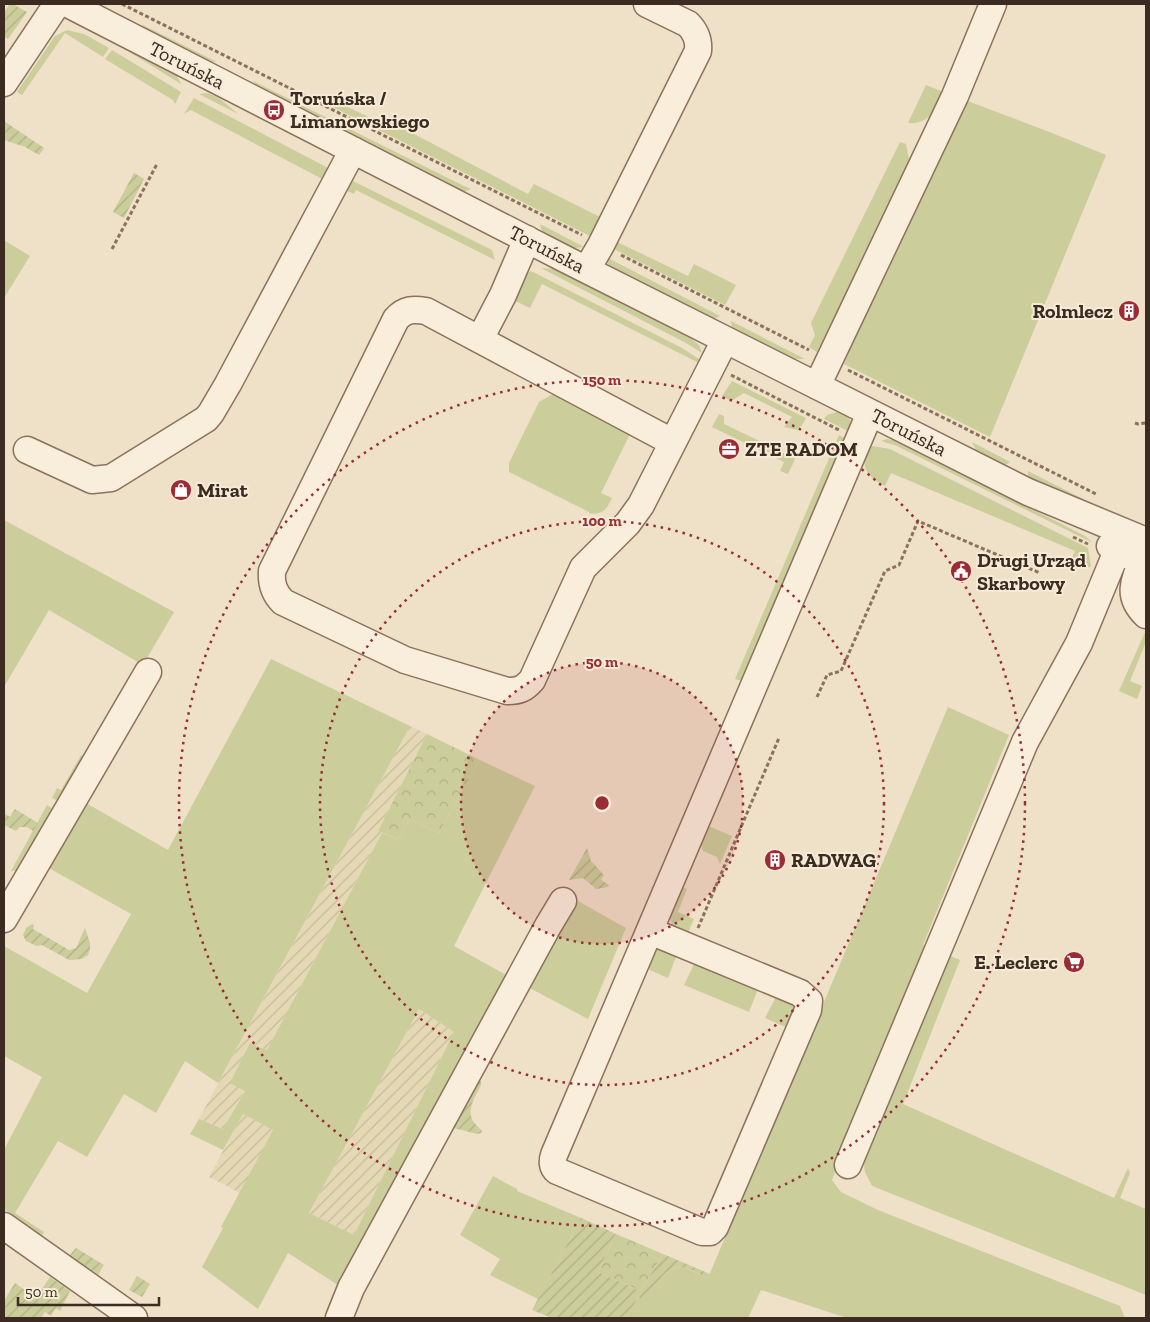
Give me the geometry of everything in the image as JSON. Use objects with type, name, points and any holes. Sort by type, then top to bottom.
[{"type":"street","points":[[4,83],[57,4]]},
{"type":"street","name":"Toruńska","points":[[68,4],[725,340],[1145,552]]},
{"type":"street","points":[[587,269],[601,245],[698,51],[699,43],[693,29],[688,24],[647,4]]},
{"type":"street","points":[[817,386],[955,96],[993,4]]},
{"type":"street","points":[[27,450],[92,480],[105,480],[206,419],[228,384],[353,150]]},
{"type":"street","points":[[480,339],[503,295],[527,239]]},
{"type":"street","points":[[672,442],[426,311],[409,309],[402,312],[396,318],[272,571],[271,580],[273,587],[276,595],[283,602],[405,660],[507,691],[523,689],[532,680],[583,568],[636,513],[725,340]]},
{"type":"street","points":[[650,931],[800,993],[809,1001],[808,1010],[715,1228],[710,1232],[561,1173],[555,1169],[553,1163],[554,1155],[870,413]]},
{"type":"street","name":"Toruńska","points":[[1028,492],[1117,551],[1145,552]]},
{"type":"street","points":[[848,1165],[1025,742],[1079,643],[1117,551]]},
{"type":"street","points":[[1145,552],[1134,582],[1134,595],[1138,606],[1146,615]]},
{"type":"street","points":[[4,919],[148,672]]},
{"type":"street","points":[[339,1318],[351,1288],[548,926],[564,900]]},
{"type":"street","points":[[4,1226],[134,1318]]},
{"type":"path","points":[[122,4],[1105,499]]},
{"type":"path","points":[[112,249],[157,164]]},
{"type":"path","points":[[713,363],[731,376],[858,440]]},
{"type":"path","points":[[1135,423],[1146,423]]},
{"type":"path","points":[[817,697],[827,675],[841,671],[885,571],[899,565],[918,521],[1040,573]]},
{"type":"path","points":[[1072,536],[1091,548]]},
{"type":"path","points":[[690,948],[780,738]]},
{"type":"shaded area","points":[[410,726],[427,734],[378,831],[382,833],[267,1050],[250,1043],[245,1090],[223,1129],[199,1119]]},
{"type":"shaded area","points":[[419,1009],[454,1032],[354,1235],[309,1213]]},
{"type":"shaded area","points":[[243,1114],[273,1130],[240,1193],[209,1177]]},
{"type":"green space","points":[[10,4],[27,12],[8,39],[4,37],[4,12]]},
{"type":"green space","points":[[143,25],[217,62],[206,61],[142,28]]},
{"type":"green space","points":[[67,30],[84,34],[109,48],[103,57],[65,33],[22,95],[17,92],[55,36]]},
{"type":"green space","points":[[118,45],[174,73],[181,84]]},
{"type":"green space","points":[[112,50],[181,92],[175,104],[173,100],[105,59]]},
{"type":"green space","points":[[253,81],[471,189],[463,192],[259,88]]},
{"type":"green space","points":[[926,85],[946,93],[936,110],[927,118],[915,123],[908,123]]},
{"type":"green space","points":[[208,93],[219,98],[238,114],[199,94]]},
{"type":"green space","points":[[194,98],[332,170],[326,181],[191,110],[184,114]]},
{"type":"green space","points":[[333,100],[377,121],[380,116],[528,194],[534,184],[604,219],[594,238],[329,105]]},
{"type":"green space","points":[[965,100],[1106,155],[990,437],[844,364],[855,337],[947,146]]},
{"type":"green space","points":[[4,121],[44,148],[39,155],[25,147],[4,140]]},
{"type":"green space","points":[[900,142],[906,144],[909,159],[902,182],[817,352],[809,347],[815,335],[811,323]]},
{"type":"green space","points":[[134,173],[144,179],[124,218],[113,212]]},
{"type":"green space","points":[[349,179],[492,250],[495,260],[356,190],[354,194],[341,188]]},
{"type":"green space","points":[[540,224],[584,247],[574,248],[542,232]]},
{"type":"green space","points":[[4,240],[30,256],[4,298]]},
{"type":"green space","points":[[613,240],[688,276],[694,264],[736,285],[725,305],[610,247]]},
{"type":"green space","points":[[606,257],[720,316],[714,319],[610,266],[606,261]]},
{"type":"green space","points":[[541,268],[554,269],[688,336],[699,345],[702,353],[686,343]]},
{"type":"green space","points":[[531,271],[682,348],[702,361],[701,364],[542,284],[530,308],[511,299],[525,275]]},
{"type":"green space","points":[[731,321],[805,359],[788,356],[732,328]]},
{"type":"green space","points":[[732,381],[806,418],[797,430],[784,427],[792,417],[744,393],[731,401],[722,396]]},
{"type":"green space","points":[[551,395],[559,395],[630,434],[601,493],[612,498],[601,512],[589,513],[509,472],[509,463],[539,402]]},
{"type":"green space","points":[[837,412],[849,418],[852,433],[824,419],[827,415]]},
{"type":"green space","points":[[719,414],[724,416],[724,424],[786,454],[786,444],[791,447],[794,450],[795,457],[788,474],[780,471],[784,462],[712,427]]},
{"type":"green space","points":[[839,435],[848,440],[745,682],[735,679]]},
{"type":"green space","points":[[887,439],[899,441],[1085,536],[1093,543],[897,446],[881,441]]},
{"type":"green space","points":[[972,442],[1010,462],[1004,466],[977,452]]},
{"type":"green space","points":[[872,446],[890,449],[1088,548],[1091,567],[1077,568],[1069,564],[1075,551],[891,473],[885,486],[879,483],[869,474],[864,464],[864,458]]},
{"type":"green space","points":[[1028,471],[1099,507],[1146,528],[1028,478]]},
{"type":"green space","points":[[4,520],[174,612],[143,665],[49,610],[4,687]]},
{"type":"green space","points":[[1146,630],[1146,642],[1130,681],[1142,686],[1137,699],[1119,691]]},
{"type":"green space","points":[[271,659],[410,726],[218,1083],[185,1061],[156,1113],[124,1094],[87,1157],[58,1141],[15,1213],[44,1232],[42,1236],[4,1209],[4,1150],[42,1077],[4,1056],[4,946],[87,993],[131,914],[47,867],[79,799],[168,850]]},
{"type":"green space","points":[[948,707],[1009,735],[923,945],[929,947],[854,1122],[832,1180],[841,1192],[878,1210],[1120,1306],[1125,1318],[847,1318],[761,1290],[748,1318],[627,1318],[638,1297],[645,1299],[657,1283],[673,1269],[685,1268],[708,1278]]},
{"type":"green space","points":[[427,734],[480,760],[439,833],[410,819],[398,839],[378,831]]},
{"type":"green space","points":[[81,755],[83,758],[63,803],[52,798],[57,788],[61,790]]},
{"type":"green space","points":[[480,760],[535,786],[454,946],[508,976],[331,1318],[324,1317],[338,1285],[288,1253],[258,1309],[202,1267],[223,1228],[221,1227],[273,1130],[243,1114],[223,1150],[190,1134],[199,1119],[223,1129],[245,1091],[230,1083],[250,1043],[267,1050],[382,833],[398,839],[410,819],[439,833]],"holes":[[[419,1009],[454,1032],[354,1235],[309,1213]]]},
{"type":"green space","points":[[47,805],[57,812],[19,871],[11,871]]},
{"type":"green space","points":[[15,809],[38,823],[33,831],[27,827],[20,827],[16,831],[4,825],[4,813],[10,817]]},
{"type":"green space","points":[[706,825],[732,836],[720,864],[717,857],[703,851],[700,842]]},
{"type":"green space","points":[[587,848],[591,861],[604,875],[601,880],[609,885],[608,887],[596,889],[583,878],[569,880]]},
{"type":"green space","points":[[681,886],[687,889],[678,912],[694,919],[686,937],[674,928],[668,914]]},
{"type":"green space","points":[[578,901],[626,928],[588,1019],[526,986],[553,936]]},
{"type":"green space","points":[[32,924],[34,925],[33,929],[69,950],[76,948],[85,928],[90,943],[88,955],[82,959],[69,960],[42,945],[37,946],[26,941],[23,935],[26,928]]},
{"type":"green space","points":[[653,946],[676,953],[668,978],[643,967]]},
{"type":"green space","points":[[945,954],[960,960],[903,1104],[1114,1198],[1128,1168],[1130,1173],[1120,1198],[1146,1209],[1146,1295],[872,1186],[865,1172],[863,1159]]},
{"type":"green space","points":[[695,962],[758,989],[749,1012],[684,985]]},
{"type":"green space","points":[[776,997],[797,1004],[790,1029],[765,1018]]},
{"type":"green space","points":[[476,1077],[481,1082],[481,1085],[471,1107],[471,1116],[475,1124],[482,1131],[477,1134],[450,1127]]},
{"type":"green space","points":[[493,1176],[517,1189],[517,1191],[581,1218],[538,1299],[490,1275],[500,1259],[460,1235]]},
{"type":"green space","points":[[581,1218],[616,1234],[598,1272],[641,1291],[663,1254],[710,1274],[708,1278],[685,1268],[678,1267],[672,1269],[657,1283],[645,1300],[638,1297],[627,1318],[552,1318],[532,1310]]},
{"type":"green space","points":[[616,1234],[663,1254],[641,1291],[598,1272]]},
{"type":"green space","points":[[76,1248],[104,1265],[98,1275],[70,1255]]},
{"type":"green space","points":[[137,1276],[150,1284],[142,1297],[129,1290]]},
{"type":"green space","points":[[50,1277],[70,1291],[60,1311],[56,1308],[51,1316],[45,1312],[41,1318],[4,1318],[4,1301],[15,1283],[36,1298]]},
{"type":"place","name":"Toruńska / Limanowskiego","points":[[274,110]]},
{"type":"place","name":"Rolmlecz","points":[[1129,311]]},
{"type":"place","name":"ZTE RADOM","points":[[729,449]]},
{"type":"place","name":"Mirat","points":[[181,490]]},
{"type":"place","name":"Drugi Urząd Skarbowy","points":[[961,571]]},
{"type":"place","name":"RADWAG","points":[[775,860]]},
{"type":"place","name":"E. Leclerc","points":[[1074,962]]}]
